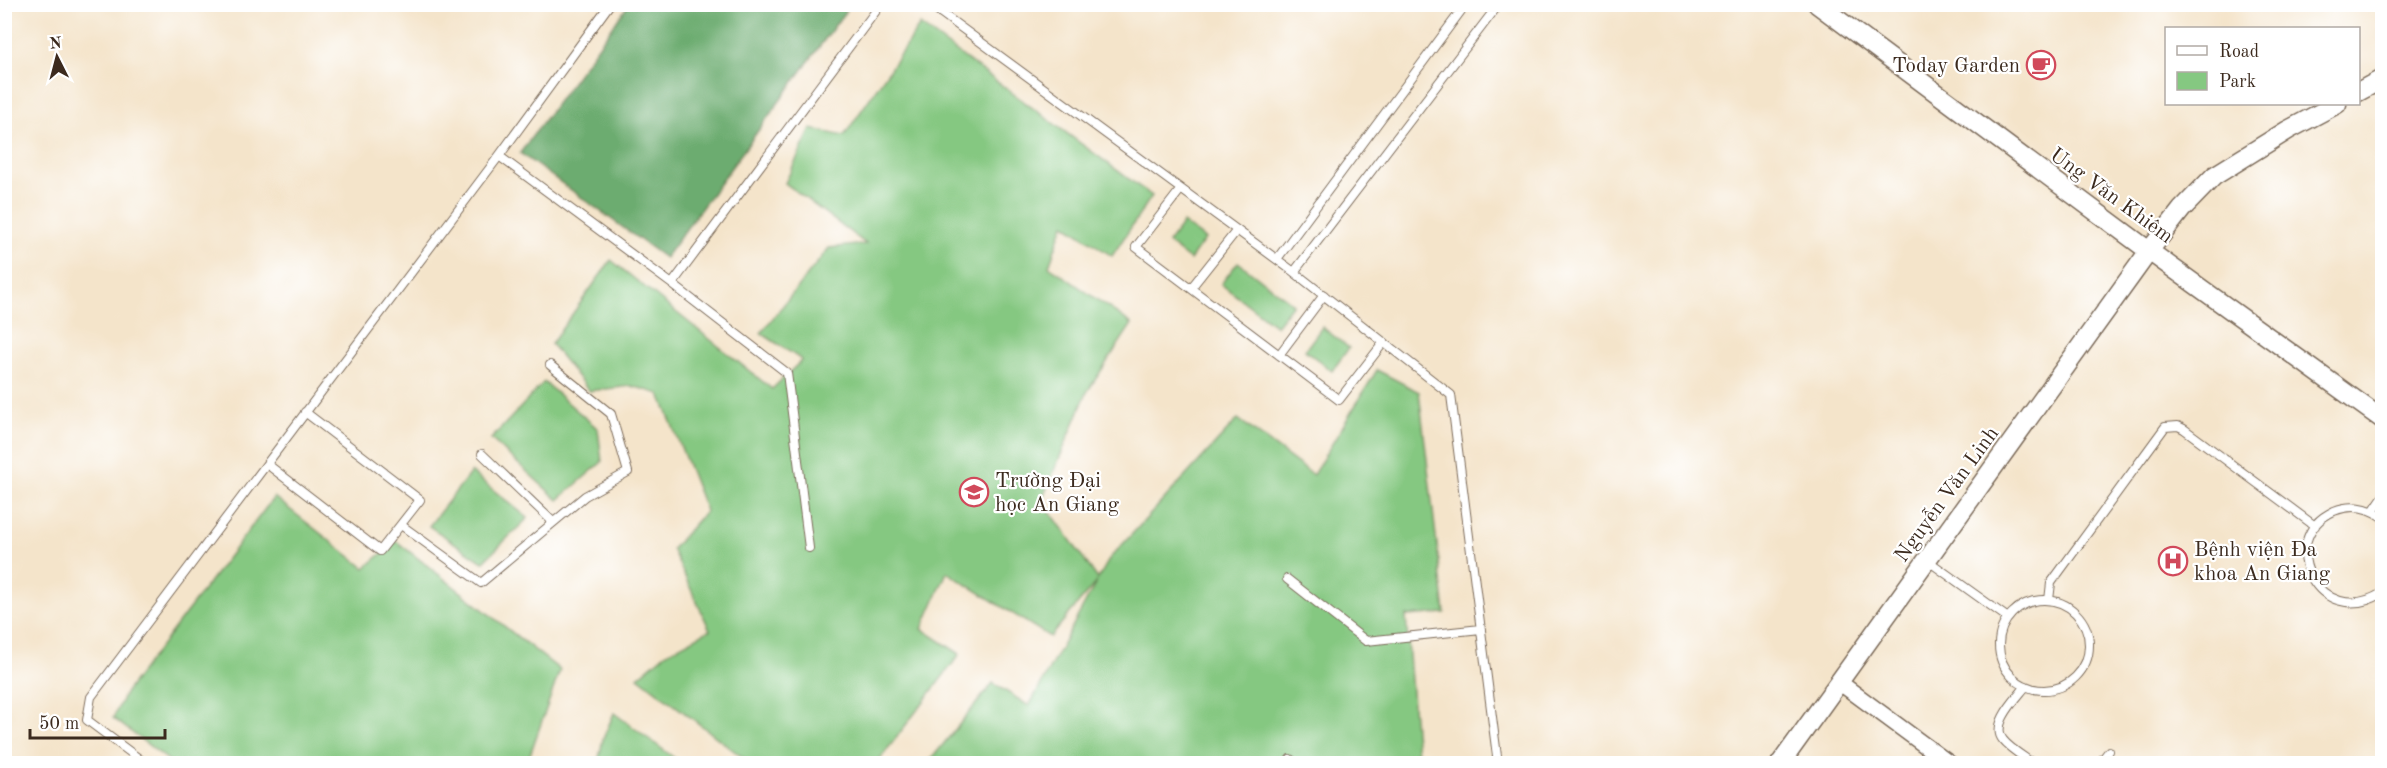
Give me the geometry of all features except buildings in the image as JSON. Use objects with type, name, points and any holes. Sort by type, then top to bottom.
[{"type":"street","name":"Ung Văn Khiêm","points":[[1816,4],[2149,251],[2382,419]]},
{"type":"street","points":[[2360,91],[2382,79]]},
{"type":"street","name":"Nguyễn Văn Linh","points":[[1780,764],[2149,251],[2182,209],[2214,176],[2335,105]]},
{"type":"street","points":[[1839,682],[1950,764]]},
{"type":"lane","points":[[146,764],[87,720],[91,697],[499,156],[609,4]]},
{"type":"lane","points":[[672,284],[881,4]]},
{"type":"lane","points":[[929,4],[1277,259],[1451,395],[1498,764]]},
{"type":"lane","points":[[1277,259],[1466,4]]},
{"type":"lane","points":[[1294,272],[1499,4]]},
{"type":"lane","points":[[499,156],[672,284],[787,373],[809,548]]},
{"type":"lane","points":[[1181,189],[1137,247],[1279,355],[1339,400],[1384,342]]},
{"type":"lane","points":[[1191,288],[1237,230]]},
{"type":"lane","points":[[1279,355],[1324,295]]},
{"type":"lane","points":[[401,525],[481,583],[585,496],[628,472],[611,414],[550,365]]},
{"type":"lane","points":[[267,464],[380,551],[420,500],[306,412]]},
{"type":"lane","points":[[2049,600],[2051,583],[2164,427],[2178,426],[2184,429],[2315,526]]},
{"type":"lane","points":[[482,454],[553,522]]},
{"type":"lane","points":[[2373,511],[2382,498]]},
{"type":"lane","points":[[2382,517],[2373,511],[2357,507],[2341,508],[2326,515],[2315,526],[2307,540],[2305,555],[2307,571],[2326,595],[2341,602],[2356,603],[2372,600],[2382,593]]},
{"type":"lane","points":[[1927,560],[2008,618]]},
{"type":"lane","points":[[1287,579],[1366,641],[1481,629]]},
{"type":"lane","points":[[2049,600],[2064,604],[2085,626],[2089,641],[2088,656],[2081,670],[2070,681],[2056,688],[2041,689],[2026,686],[2014,679],[2000,656],[2001,629],[2008,618],[2019,607],[2033,601],[2049,600]]},
{"type":"lane","points":[[2026,686],[2000,723],[1998,731],[2003,741],[2034,764]]},
{"type":"lane","points":[[2099,764],[2109,751]]},
{"type":"lane","points":[[1286,764],[1290,759],[1297,764]]},
{"type":"green space","points":[[629,4],[850,5],[665,258],[520,153]]},
{"type":"green space","points":[[920,25],[1152,196],[1112,256],[1064,224],[1049,266],[1132,324],[1087,392],[1042,500],[1098,579],[1110,558],[1238,419],[1313,475],[1377,370],[1419,392],[1445,613],[1406,616],[1417,756],[1412,764],[928,763],[993,683],[1029,706],[1097,581],[1050,637],[947,572],[922,629],[960,654],[877,763],[750,763],[638,677],[665,654],[710,630],[672,549],[706,511],[660,394],[632,386],[589,391],[551,344],[611,260],[772,389],[802,360],[761,333],[829,248],[866,244],[785,183],[811,129],[844,136]]},
{"type":"green space","points":[[1183,223],[1205,239],[1190,260],[1168,243]]},
{"type":"green space","points":[[1238,262],[1293,304],[1276,326],[1221,284]]},
{"type":"green space","points":[[1322,327],[1349,348],[1332,371],[1305,350]]},
{"type":"green space","points":[[544,382],[598,429],[602,462],[558,500],[491,439]]},
{"type":"green space","points":[[471,472],[528,518],[483,562],[429,526]]},
{"type":"green space","points":[[274,497],[365,568],[396,541],[560,670],[527,763],[172,763],[113,718],[126,692]]},
{"type":"green space","points":[[614,713],[681,763],[598,763],[603,739]]},
{"type":"place","name":"Today Garden","points":[[2041,65]]},
{"type":"place","name":"Trường Đại học An Giang","points":[[974,492]]},
{"type":"place","name":"Bệnh viện Đa khoa An Giang","points":[[2173,561]]}]
